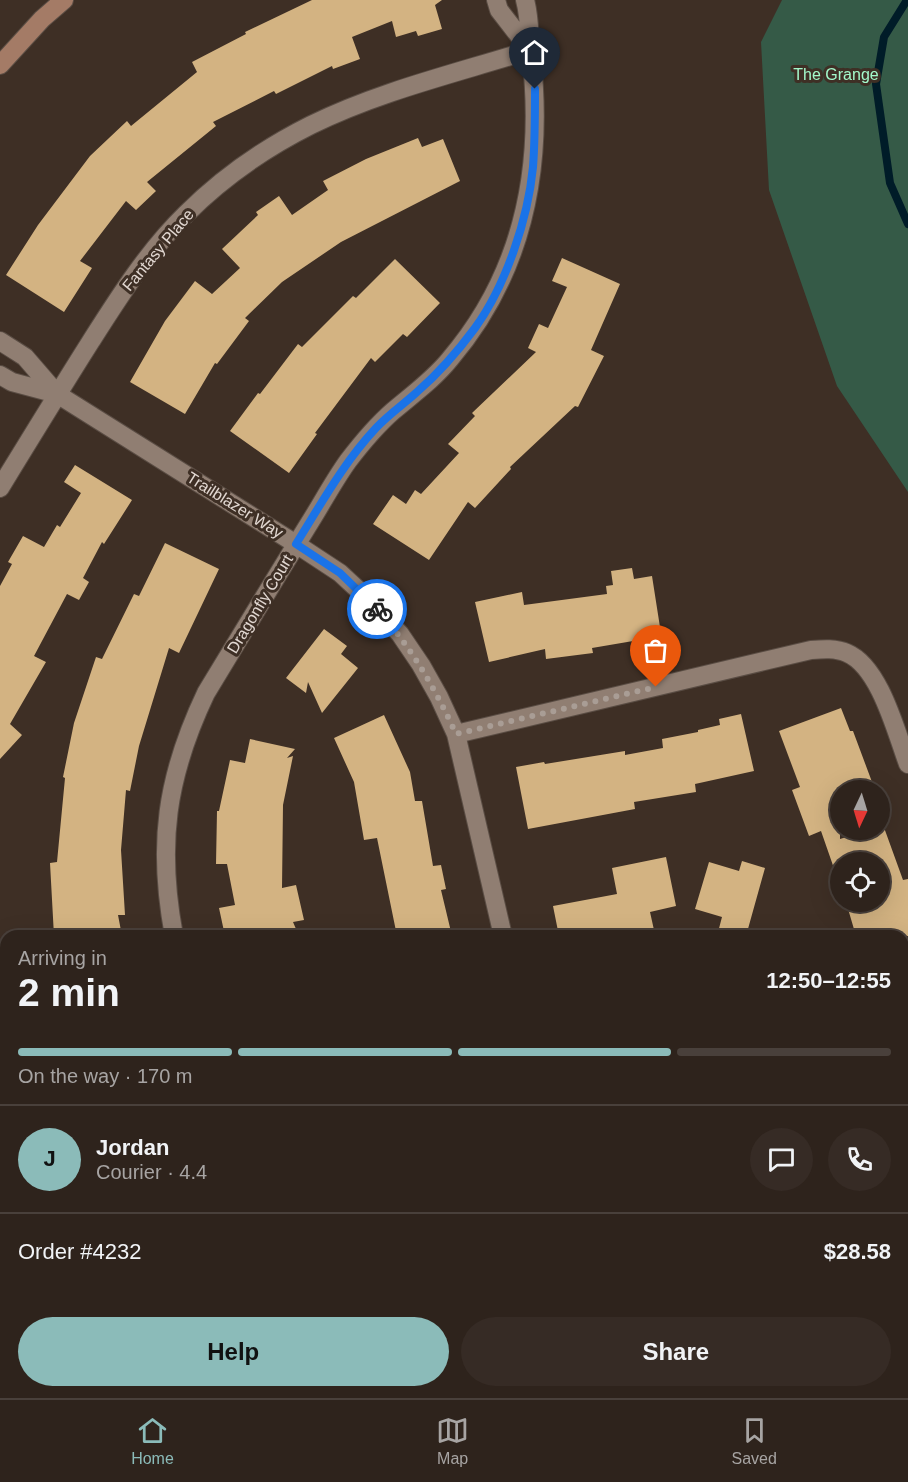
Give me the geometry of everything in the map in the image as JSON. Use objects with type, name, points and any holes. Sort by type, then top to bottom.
[{"type":"main road","points":[[0,65],[42,19],[64,0]]},
{"type":"street","points":[[496,0],[499,10],[530,50]]},
{"type":"street","name":"Dragonfly Court","points":[[173,930],[165,879],[165,845],[169,807],[190,727],[206,693],[348,462],[392,412],[418,392],[449,361],[476,326],[498,289],[522,219],[532,168],[535,89],[525,0]]},
{"type":"street","name":"Fantasy Place","points":[[0,488],[116,301],[147,259],[185,215],[230,175],[281,142],[337,113],[373,99],[530,50]]},
{"type":"street","name":"Trailblazer Way","points":[[0,341],[25,357],[57,394],[340,573],[400,634],[440,697],[456,734],[502,930]]},
{"type":"street","name":"Trailblazer Way","points":[[0,375],[12,382],[57,394]]},
{"type":"street","points":[[456,734],[811,650],[832,649],[856,657],[878,686],[908,764]]},
{"type":"green space","name":"The Grange","points":[[782,0],[908,0],[908,492],[837,386],[769,190],[761,42]]},
{"type":"building","points":[[312,0],[442,0],[435,5],[442,29],[418,36],[416,31],[396,37],[392,21],[352,37],[360,59],[333,69],[332,66],[276,94],[274,91],[213,122],[216,126],[147,182],[156,191],[136,210],[126,201],[80,261],[92,268],[64,312],[6,275],[38,225],[90,156],[127,121],[131,126],[197,72],[192,62],[246,34],[245,32]]},
{"type":"building","points":[[418,138],[422,147],[443,139],[460,181],[341,242],[282,282],[245,318],[249,321],[217,364],[215,363],[185,414],[130,382],[165,321],[195,281],[212,294],[240,268],[222,249],[258,215],[256,212],[279,196],[292,215],[328,190],[323,181],[366,159]]},
{"type":"building","points":[[562,258],[620,284],[591,350],[604,356],[578,407],[575,406],[510,467],[511,469],[475,508],[468,502],[429,560],[373,524],[393,495],[406,504],[415,490],[421,494],[459,453],[448,444],[475,416],[472,413],[536,352],[528,348],[539,324],[548,328],[567,287],[552,281]]},
{"type":"building","points":[[395,259],[440,303],[407,337],[403,334],[375,362],[371,358],[315,433],[317,434],[289,473],[230,431],[298,344],[302,347],[353,296],[356,298]]},
{"type":"building","points":[[75,465],[132,500],[104,544],[102,542],[83,578],[89,582],[79,600],[67,594],[34,656],[46,662],[10,724],[22,735],[0,759],[0,586],[12,564],[8,562],[23,536],[44,547],[57,525],[60,527],[81,493],[64,482]]},
{"type":"building","points":[[165,543],[219,569],[179,653],[169,648],[139,746],[130,791],[126,790],[121,850],[125,915],[118,915],[121,930],[54,930],[50,863],[57,862],[65,778],[63,777],[74,723],[96,657],[102,659],[134,594],[139,596]]},
{"type":"building","points":[[632,568],[634,579],[652,576],[662,640],[640,643],[639,640],[592,648],[593,653],[546,659],[545,649],[489,662],[475,602],[522,592],[524,605],[607,594],[606,586],[613,585],[611,571]]},
{"type":"building","points":[[324,629],[347,646],[341,654],[358,668],[322,713],[308,682],[306,693],[286,678]]},
{"type":"building","points":[[841,708],[850,731],[853,731],[871,780],[830,780],[830,840],[889,840],[903,880],[908,879],[908,930],[854,930],[849,912],[890,912],[890,852],[830,852],[830,857],[821,831],[809,836],[792,790],[800,787],[779,731]]},
{"type":"building","points":[[741,714],[754,771],[695,784],[696,792],[634,802],[635,809],[528,829],[516,767],[625,751],[625,755],[663,748],[662,739],[698,732],[698,730],[720,725],[719,719]]},
{"type":"building","points":[[384,715],[410,772],[415,801],[422,801],[433,866],[441,865],[446,889],[441,890],[451,930],[396,930],[377,838],[364,840],[354,782],[334,738]]},
{"type":"building","points":[[250,739],[295,749],[287,758],[293,756],[283,805],[282,888],[296,885],[304,920],[293,922],[296,930],[224,930],[219,908],[235,905],[227,864],[216,864],[217,811],[219,811],[230,760],[245,763]]},
{"type":"building","points":[[666,857],[676,906],[650,912],[654,930],[558,930],[553,906],[617,894],[612,868]]},
{"type":"building","points":[[742,861],[765,868],[748,930],[719,930],[722,917],[695,909],[709,862],[739,871]]},
{"type":"waterway","points":[[907,0],[884,37],[876,84],[890,183],[908,224]]},
{"type":"way so far","points":[[377,609],[400,634],[421,665],[440,697],[456,734],[656,687]]},
{"type":"route","points":[[377,609],[340,573],[296,544],[348,462],[375,429],[418,392],[449,361],[476,326],[498,289],[525,209],[532,168],[535,89]]}]
